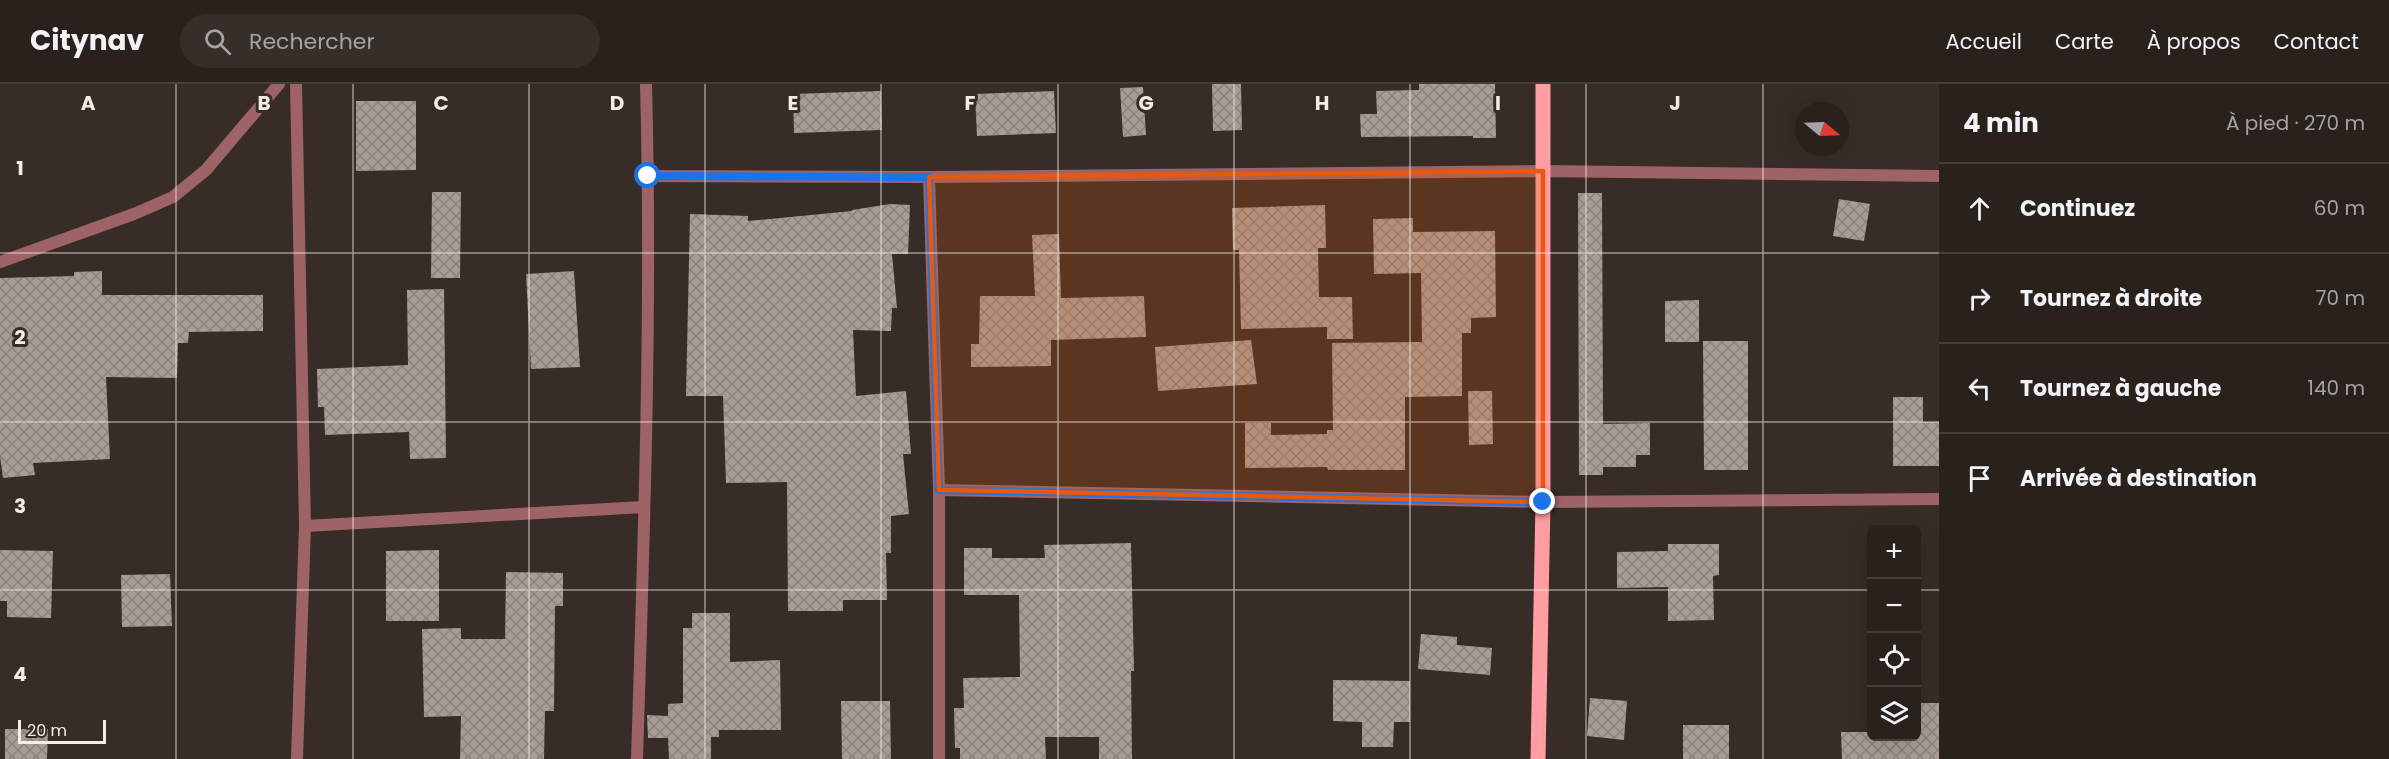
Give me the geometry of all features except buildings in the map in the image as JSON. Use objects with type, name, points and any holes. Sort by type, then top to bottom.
[{"type":"main road","points":[[1538,759],[1543,502],[1543,84]]},
{"type":"street","points":[[0,262],[134,214],[172,197],[206,170],[279,84]]},
{"type":"street","points":[[296,84],[305,526],[297,759]]},
{"type":"street","points":[[638,759],[648,176],[646,84]]},
{"type":"street","points":[[648,176],[929,177],[1543,171],[1939,176]]},
{"type":"street","points":[[929,177],[939,490],[939,759]]},
{"type":"street","points":[[939,490],[1543,502],[1939,499]]},
{"type":"street","points":[[305,526],[644,507]]},
{"type":"highlighted area","points":[[1543,171],[1543,502],[939,490],[929,177]]},
{"type":"route","points":[[648,176],[929,177],[939,490],[1543,502]]}]
